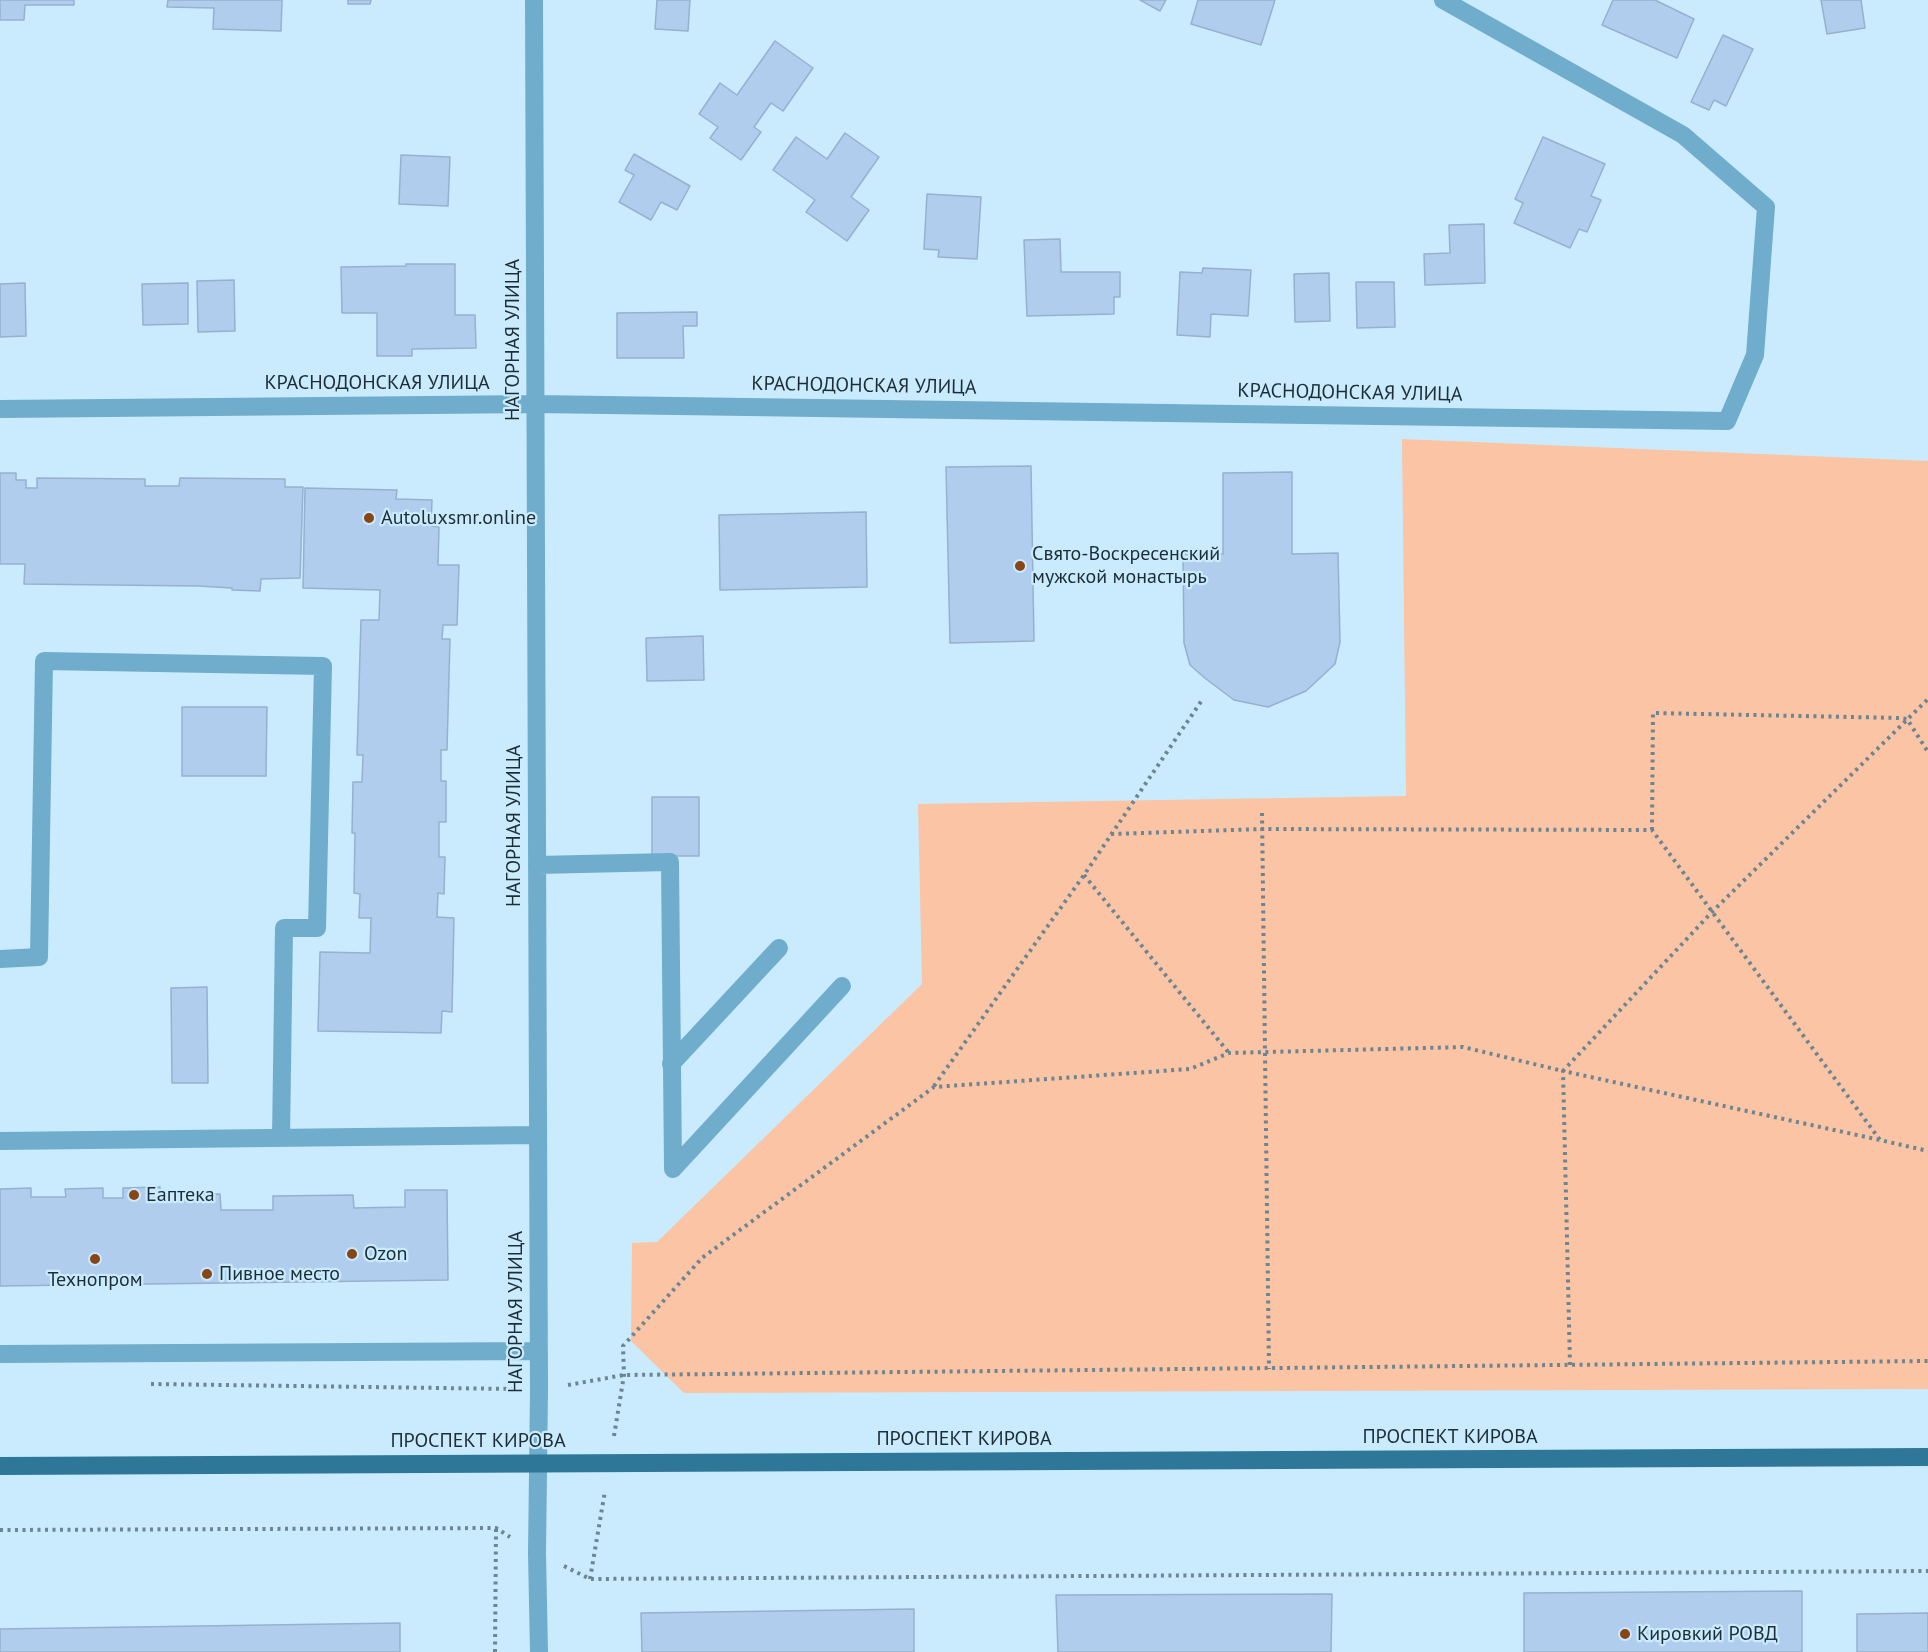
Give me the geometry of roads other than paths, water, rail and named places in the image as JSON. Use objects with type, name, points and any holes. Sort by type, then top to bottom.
[{"type":"main road","name":"ПРОСПЕКТ КИРОВА","points":[[0,1466],[1928,1457]]},
{"type":"street","name":"НАГОРНАЯ УЛИЦА","points":[[534,0],[539,1652]]},
{"type":"street","name":"КРАСНОДОНСКАЯ УЛИЦА","points":[[0,409],[536,404],[1727,421],[1755,355],[1766,207],[1683,135],[1443,0]]},
{"type":"street","points":[[0,959],[39,957],[44,661],[323,666],[317,928],[284,928],[281,1138]]},
{"type":"street","points":[[537,865],[670,862],[673,1169],[842,986]]},
{"type":"street","points":[[671,1064],[779,948]]},
{"type":"street","points":[[0,1141],[538,1135]]},
{"type":"street","points":[[0,1354],[538,1351]]},
{"type":"place","name":"Autoluxsmr.online","points":[[369,518]]},
{"type":"place","name":"Свято-Воскресенский мужской монастырь","points":[[1020,566]]},
{"type":"place","name":"Еаптека","points":[[134,1195]]},
{"type":"place","name":"Ozon","points":[[352,1254]]},
{"type":"place","name":"Технопром","points":[[95,1259]]},
{"type":"place","name":"Пивное место","points":[[207,1274]]},
{"type":"place","name":"Кировкий РОВД","points":[[1625,1634]]}]
